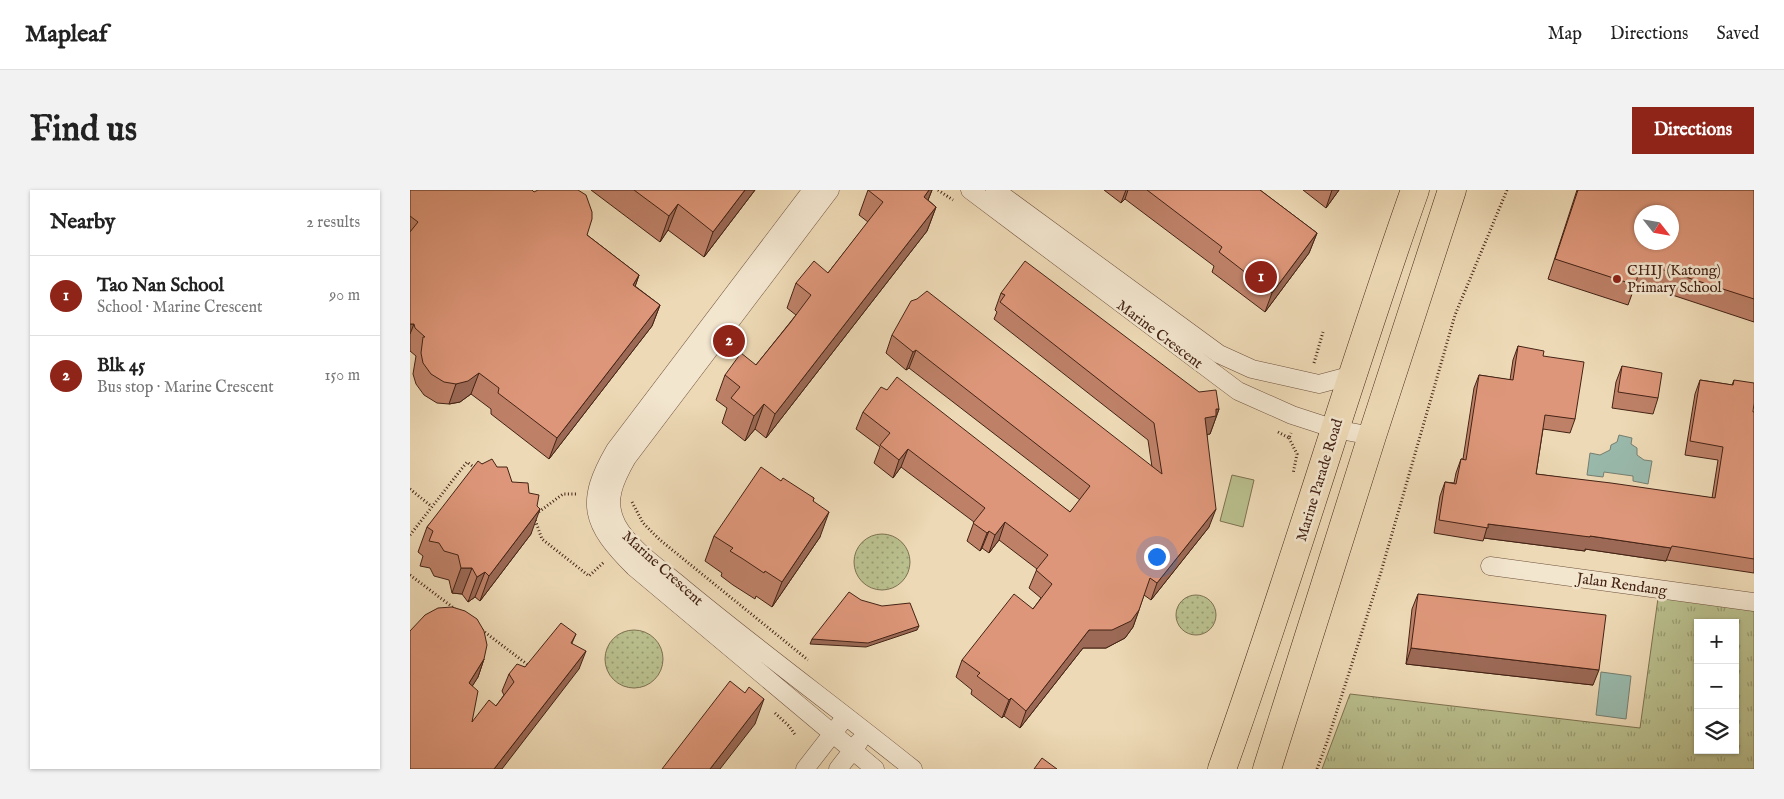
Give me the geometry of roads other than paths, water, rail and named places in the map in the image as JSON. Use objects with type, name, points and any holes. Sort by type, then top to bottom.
[{"type":"main road","name":"Marine Parade Road","points":[[1222,769],[1259,667],[1335,429],[1415,190]]},
{"type":"main road","points":[[1267,769],[1452,190]]},
{"type":"street","name":"Marine Crescent","points":[[812,190],[616,450],[602,473],[595,498],[598,516],[604,532],[616,549],[634,567],[875,769]]},
{"type":"street","name":"Marine Crescent","points":[[830,190],[627,458],[616,478],[610,499],[617,525],[627,539],[644,556],[913,769]]},
{"type":"street","name":"Marine Crescent","points":[[970,190],[1238,391],[1292,415],[1335,429],[1372,436]]},
{"type":"street","name":"Marine Crescent","points":[[995,190],[1219,354],[1252,369],[1319,384],[1353,375]]},
{"type":"street","name":"Jalan Rendang","points":[[1490,566],[1754,602]]},
{"type":"street","points":[[805,769],[847,716]]},
{"type":"street","points":[[838,769],[867,732]]},
{"type":"place","name":"Tao Nan School","points":[[1261,277]]},
{"type":"place","name":"CHIJ (Katong) Primary School","points":[[1617,279]]},
{"type":"place","name":"Blk 45","points":[[729,341]]}]
